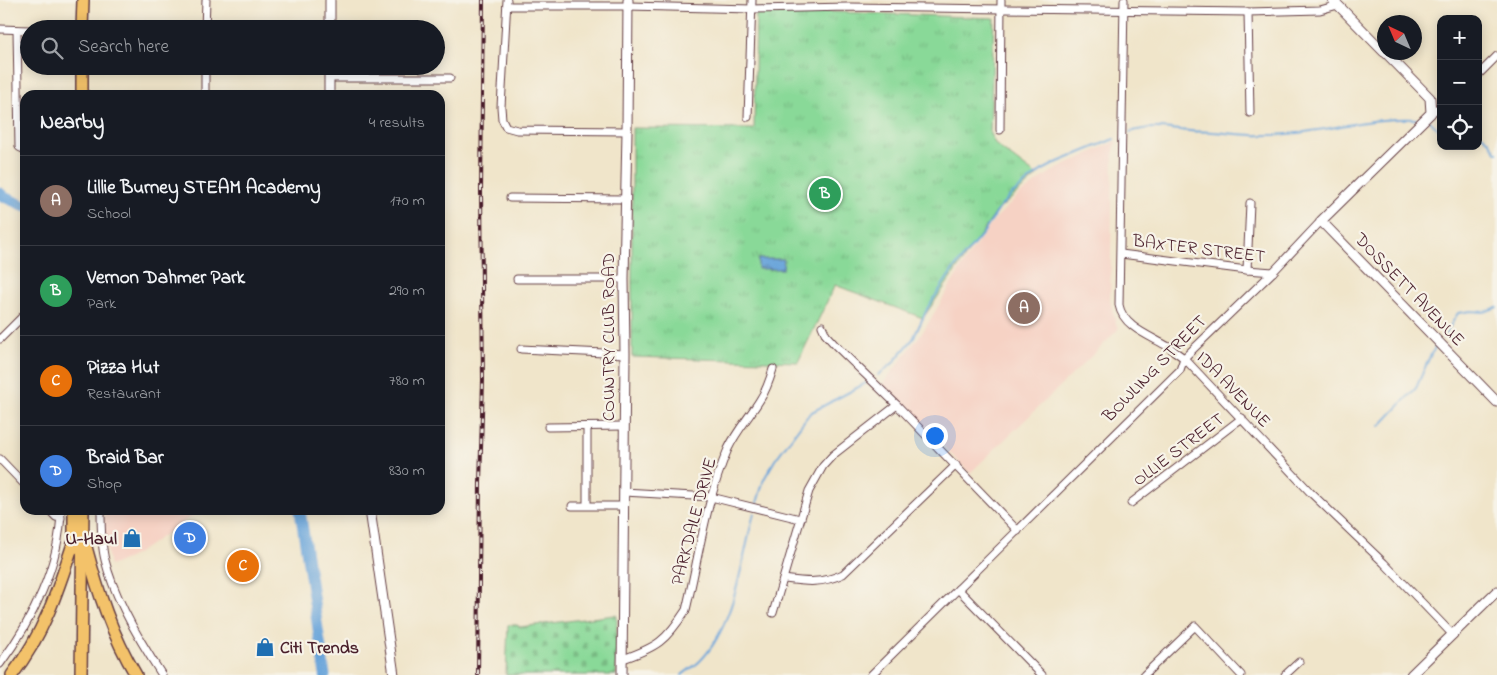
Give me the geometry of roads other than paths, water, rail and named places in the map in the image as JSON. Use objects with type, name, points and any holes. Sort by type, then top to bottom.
[{"type":"main road","points":[[82,20],[83,0]]},
{"type":"main road","points":[[82,75],[82,90]]},
{"type":"main road","points":[[75,515],[78,535],[81,675]]},
{"type":"main road","points":[[12,675],[31,648],[48,615],[78,535],[82,515]]},
{"type":"main road","points":[[73,675],[78,535]]},
{"type":"main road","points":[[78,535],[105,613],[124,655],[136,675]]},
{"type":"street","points":[[206,0],[206,20]]},
{"type":"street","points":[[330,0],[330,20]]},
{"type":"street","points":[[748,117],[752,0]]},
{"type":"street","points":[[1000,130],[1001,0]]},
{"type":"street","name":"IDA AVENUE","points":[[1124,0],[1120,311],[1124,318],[1136,329],[1184,358],[1310,492],[1384,563],[1453,635]]},
{"type":"street","points":[[627,131],[516,130],[506,127],[502,120],[502,107],[507,3],[628,3],[752,9],[848,4],[1001,10],[1248,12],[1320,10],[1336,2],[1377,44]]},
{"type":"street","name":"COUNTRY CLUB ROAD","points":[[622,675],[624,280],[628,3]]},
{"type":"street","points":[[1248,12],[1250,113]]},
{"type":"street","points":[[0,29],[17,30],[20,101]]},
{"type":"street","points":[[1482,71],[1497,56]]},
{"type":"street","points":[[1393,60],[1430,98],[1432,113]]},
{"type":"street","points":[[205,75],[205,90]]},
{"type":"street","points":[[329,90],[329,78],[450,78]]},
{"type":"street","name":"BOWLING STREET","points":[[871,675],[1180,370],[1184,358],[1437,109]]},
{"type":"street","points":[[510,198],[625,199]]},
{"type":"street","points":[[1247,270],[1250,203]]},
{"type":"street","name":"DOSSETT AVENUE","points":[[1322,221],[1497,402]]},
{"type":"street","name":"BAXTER STREET","points":[[1121,254],[1273,272]]},
{"type":"street","points":[[517,280],[624,280]]},
{"type":"street","points":[[0,339],[20,319]]},
{"type":"street","points":[[822,326],[826,335],[836,346],[897,405],[1018,531]]},
{"type":"street","points":[[521,349],[625,354]]},
{"type":"street","name":"PARKDALE DRIVE","points":[[622,659],[656,646],[686,610],[711,497],[728,449],[736,433],[761,398],[769,383],[773,369]]},
{"type":"street","points":[[773,614],[809,491],[823,466],[833,455],[897,405]]},
{"type":"street","name":"OLLIE STREET","points":[[1131,503],[1242,418]]},
{"type":"street","points":[[548,427],[624,426]]},
{"type":"street","points":[[587,427],[587,505]]},
{"type":"street","points":[[0,459],[20,480]]},
{"type":"street","points":[[784,579],[813,582],[835,578],[843,574],[956,465]]},
{"type":"street","points":[[624,492],[711,497],[800,520]]},
{"type":"street","points":[[572,506],[623,506]]},
{"type":"street","points":[[0,664],[26,623],[43,586],[56,547],[61,515]]},
{"type":"street","points":[[101,515],[102,546],[114,587],[162,675]]},
{"type":"street","points":[[371,515],[394,675]]},
{"type":"street","points":[[958,589],[1042,675]]},
{"type":"street","points":[[1411,675],[1497,591]]},
{"type":"street","points":[[1144,675],[1195,626],[1241,675]]},
{"type":"street","points":[[1285,675],[1299,662]]},
{"type":"water","points":[[758,259],[784,259],[783,269],[758,269]]},
{"type":"waterway","points":[[1130,132],[1160,128],[1255,135],[1288,134],[1379,120],[1416,119]]},
{"type":"waterway","points":[[1429,121],[1437,128]]},
{"type":"waterway","points":[[1482,135],[1489,141],[1497,153]]},
{"type":"waterway","points":[[878,375],[892,364],[913,339],[928,307],[952,271],[1010,196],[1041,171],[1114,139]]},
{"type":"waterway","points":[[0,193],[4,197],[20,204]]},
{"type":"waterway","points":[[1443,338],[1458,313],[1484,312],[1497,307]]},
{"type":"waterway","points":[[1380,426],[1416,388],[1436,347]]},
{"type":"waterway","points":[[757,503],[764,479],[775,460],[810,413],[866,383]]},
{"type":"waterway","points":[[682,675],[700,661],[722,630],[736,591],[754,513]]},
{"type":"waterway","points":[[301,515],[325,675]]},
{"type":"railway","points":[[478,675],[483,380],[481,191],[483,0]]},
{"type":"place","name":"Vernon Dahmer Park","points":[[825,194]]},
{"type":"place","name":"Lillie Burney STEAM Academy","points":[[1024,308]]},
{"type":"place","name":"U-Haul","points":[[132,538]]},
{"type":"place","name":"Braid Bar","points":[[190,538]]},
{"type":"place","name":"Pizza Hut","points":[[243,566]]},
{"type":"place","name":"Citi Trends","points":[[265,647]]}]
